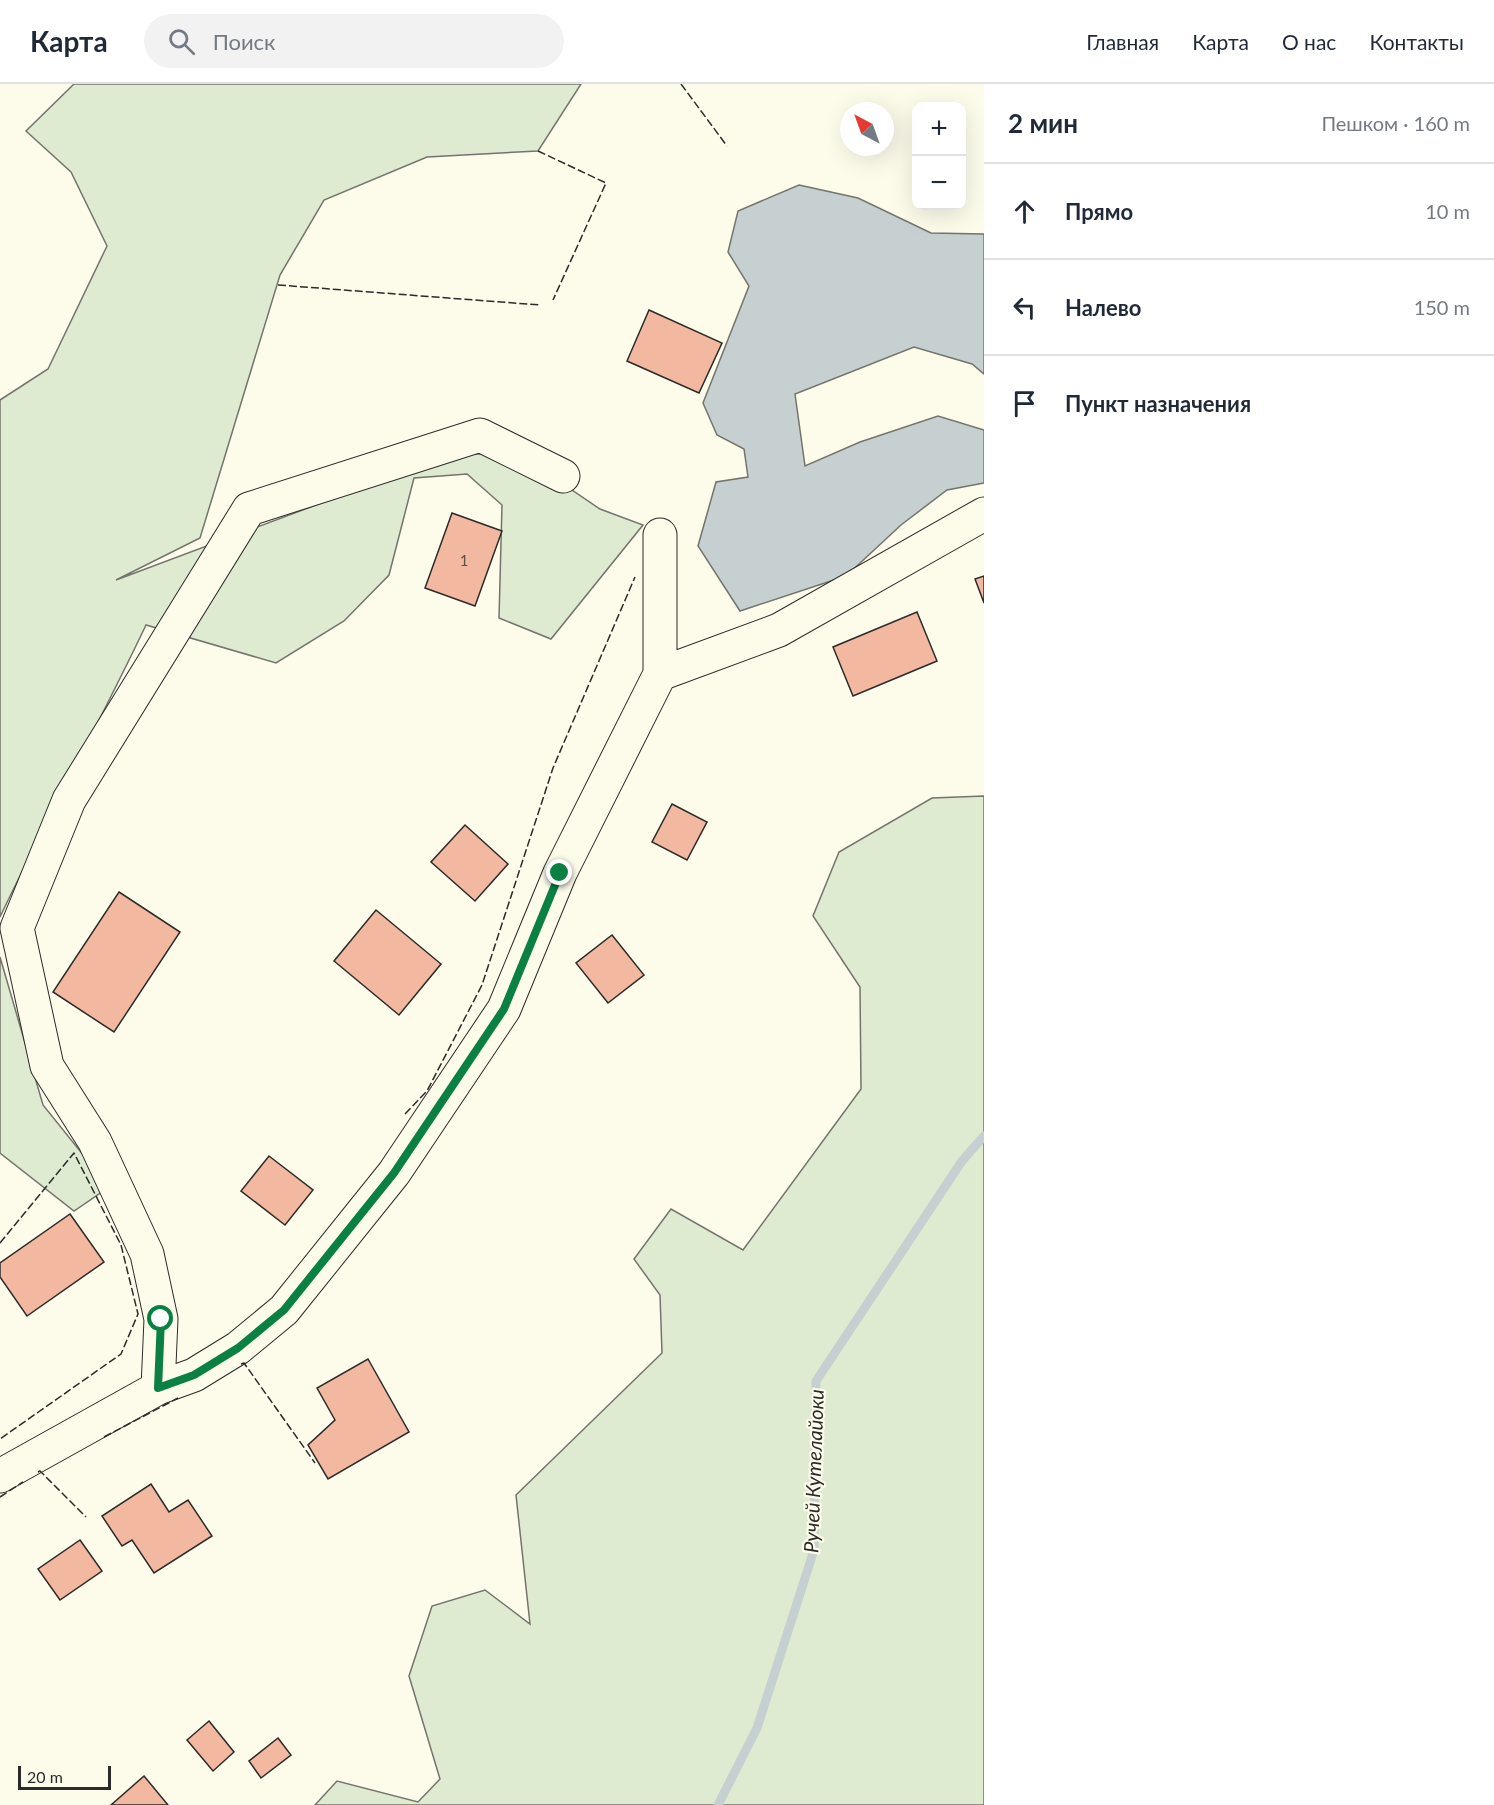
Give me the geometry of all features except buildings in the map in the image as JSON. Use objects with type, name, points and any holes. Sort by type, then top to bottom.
[{"type":"street","points":[[158,1388],[161,1319],[147,1254],[95,1142],[47,1066],[17,928],[69,800],[249,509],[480,435],[563,476]]},
{"type":"street","points":[[660,674],[779,630],[984,514]]},
{"type":"street","points":[[0,1476],[158,1388],[194,1375],[238,1348],[284,1310],[394,1173],[504,1009],[560,873],[660,674],[660,535]]},
{"type":"green space","points":[[74,84],[581,84],[538,151],[427,157],[324,200],[280,275],[200,538],[116,580],[452,454],[519,454],[600,509],[643,525],[551,639],[499,618],[502,505],[467,474],[414,478],[389,575],[344,621],[276,663],[146,625],[0,917],[0,400],[48,369],[107,246],[71,172],[26,131]]},
{"type":"green space","points":[[984,796],[984,1805],[315,1805],[337,1781],[418,1802],[440,1779],[409,1676],[432,1606],[485,1590],[530,1624],[516,1495],[662,1353],[660,1295],[634,1259],[671,1209],[743,1250],[861,1089],[860,987],[813,916],[839,852],[932,798]]},
{"type":"green space","points":[[0,957],[43,1105],[109,1187],[74,1211],[0,1153]]},
{"type":"shaded area","points":[[799,185],[858,198],[931,233],[984,234],[984,374],[972,364],[914,347],[795,394],[805,466],[860,442],[938,416],[984,430],[984,483],[947,490],[901,525],[846,576],[740,611],[698,546],[716,482],[748,477],[744,449],[717,435],[703,403],[749,286],[728,252],[738,211]]},
{"type":"waterway","name":"Ручей Кутелайоки","points":[[718,1805],[757,1728],[814,1550],[816,1381],[962,1161],[984,1136]]},
{"type":"fence","points":[[681,84],[727,146]]},
{"type":"fence","points":[[538,151],[606,183],[553,300]]},
{"type":"fence","points":[[278,285],[540,305]]},
{"type":"fence","points":[[405,1114],[427,1091],[482,985],[553,768],[635,577]]},
{"type":"fence","points":[[0,1243],[74,1153],[121,1245],[138,1314],[121,1354],[0,1439]]},
{"type":"fence","points":[[241,1364],[244,1363],[315,1463]]},
{"type":"fence","points":[[104,1437],[178,1398]]},
{"type":"fence","points":[[38,1472],[40,1471],[86,1517]]},
{"type":"fence","points":[[0,1497],[23,1482]]},
{"type":"route","points":[[161,1319],[158,1388],[194,1375],[238,1348],[284,1310],[394,1173],[504,1009],[560,873]]}]
